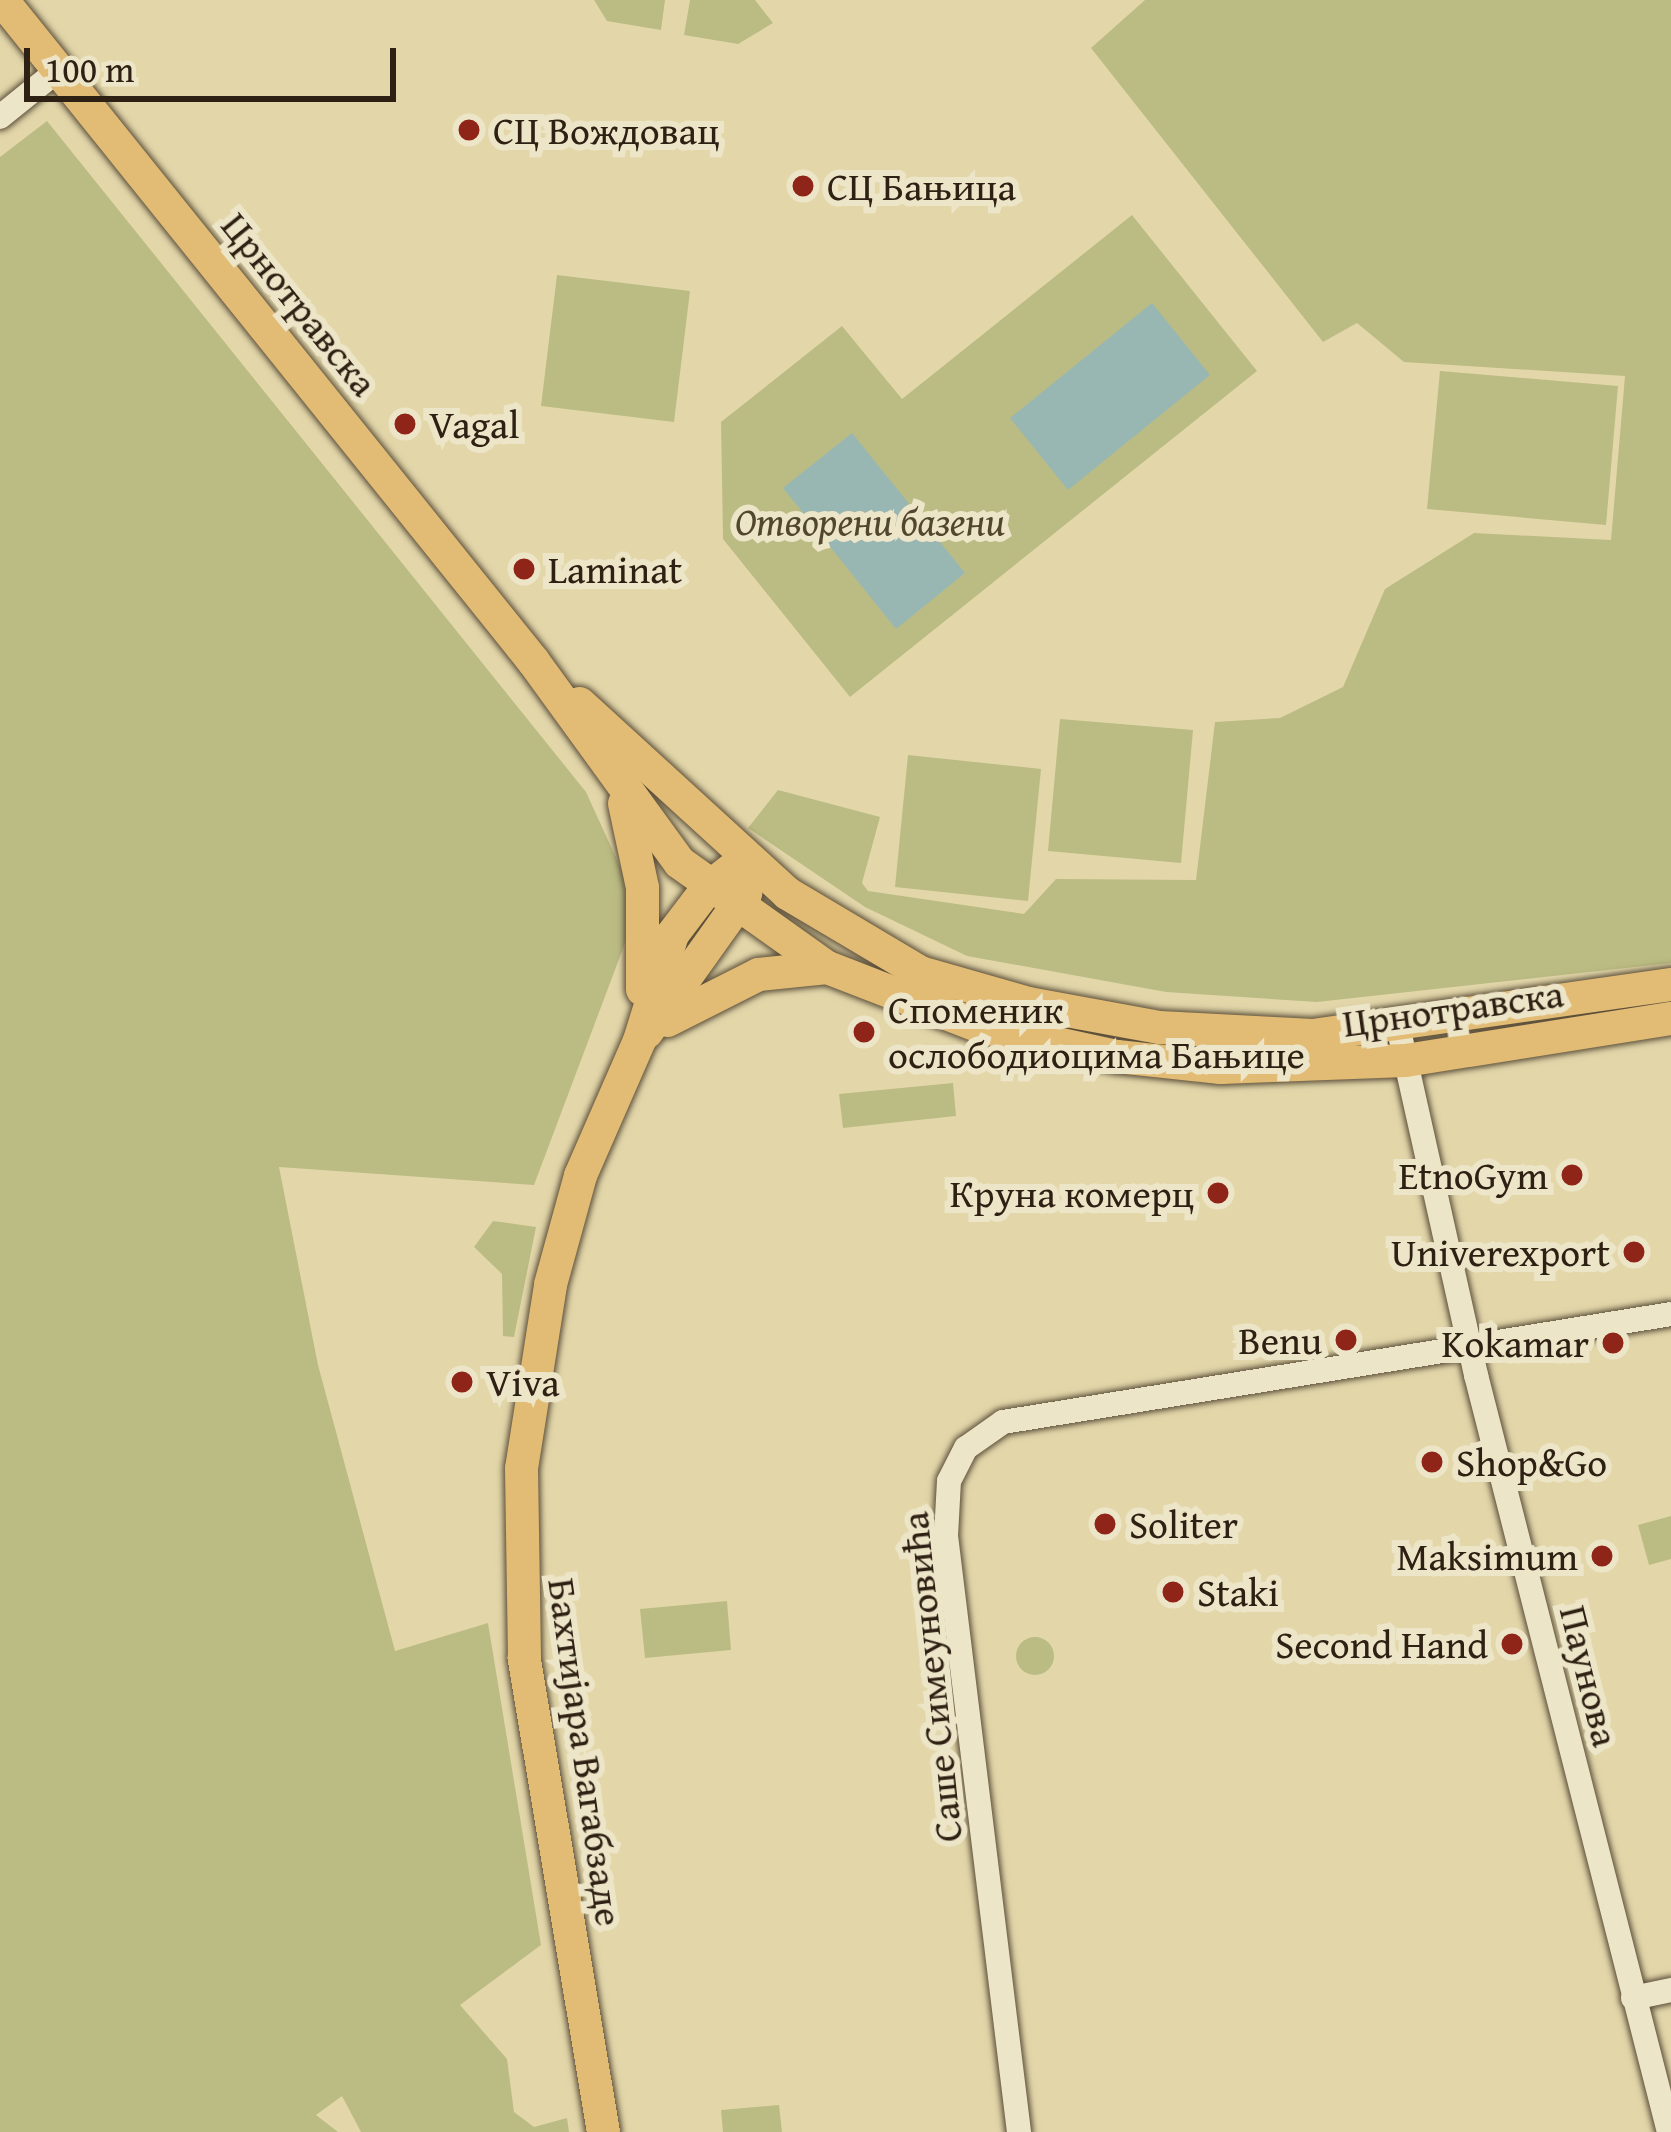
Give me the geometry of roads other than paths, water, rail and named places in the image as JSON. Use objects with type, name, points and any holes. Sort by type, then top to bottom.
[{"type":"main road","name":"Црнотравска","points":[[2,0],[533,661],[615,778],[721,898],[827,967],[937,1014],[1117,1056],[1267,1070],[1405,1060],[1671,1018]]},
{"type":"main road","name":"Црнотравска","points":[[533,661],[752,866],[877,951],[1028,1003],[1220,1034],[1398,1026],[1671,983]]},
{"type":"main road","points":[[615,778],[642,886],[639,1040]]},
{"type":"main road","name":"Бахтијара Вагабзаде","points":[[603,2132],[524,1658],[518,1534],[536,1361],[563,1230],[596,1130],[639,1040],[672,934],[721,898],[752,866]]},
{"type":"main road","points":[[639,1040],[758,974],[827,967]]},
{"type":"street","points":[[0,117],[58,70]]},
{"type":"street","name":"Паунова","points":[[1398,1026],[1470,1346],[1670,2132]]},
{"type":"street","name":"Саше Симеуновића","points":[[1019,2132],[946,1536],[949,1481],[959,1458],[1003,1422],[1671,1314]]},
{"type":"street","points":[[1633,1998],[1671,1990]]},
{"type":"water","points":[[1152,303],[1210,375],[1068,490],[1010,418]]},
{"type":"water","points":[[852,433],[965,573],[896,629],[783,488]]},
{"type":"place","name":"СЦ Вождовац","points":[[469,130]]},
{"type":"place","name":"СЦ Бањица","points":[[803,186]]},
{"type":"place","name":"Vagal","points":[[405,424]]},
{"type":"place","name":"Laminat","points":[[524,569]]},
{"type":"place","name":"Споменик ослободиоцима Бањице","points":[[864,1032]]},
{"type":"place","name":"EtnoGym","points":[[1572,1175]]},
{"type":"place","name":"Круна комерц","points":[[1218,1193]]},
{"type":"place","name":"Univerexport","points":[[1634,1252]]},
{"type":"place","name":"Benu","points":[[1346,1340]]},
{"type":"place","name":"Kokamar","points":[[1613,1343]]},
{"type":"place","name":"Viva","points":[[462,1382]]},
{"type":"place","name":"Shop&Go","points":[[1432,1462]]},
{"type":"place","name":"Soliter","points":[[1105,1524]]},
{"type":"place","name":"Maksimum","points":[[1602,1556]]},
{"type":"place","name":"Staki","points":[[1173,1592]]},
{"type":"place","name":"Second Hand","points":[[1512,1644]]},
{"type":"park label","name":"Отворени базени","points":[[870,521]]}]
